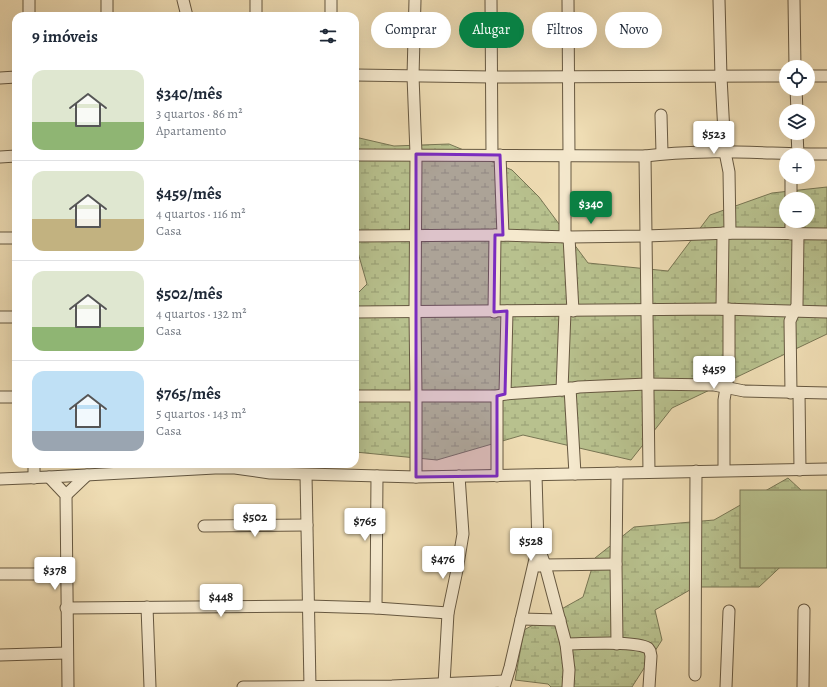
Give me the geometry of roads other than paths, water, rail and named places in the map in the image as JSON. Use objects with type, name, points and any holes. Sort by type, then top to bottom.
[{"type":"street","points":[[29,0],[29,12]]},
{"type":"street","points":[[107,0],[107,12]]},
{"type":"street","points":[[183,0],[186,12]]},
{"type":"street","points":[[256,0],[256,12]]},
{"type":"street","points":[[331,0],[331,12]]},
{"type":"street","points":[[415,0],[413,76],[416,154],[416,477]]},
{"type":"street","points":[[491,0],[492,77],[499,235],[494,312]]},
{"type":"street","points":[[568,0],[567,237],[569,311],[566,389],[575,474]]},
{"type":"street","points":[[719,0],[725,152],[728,165],[725,309],[729,370],[724,400],[724,470]]},
{"type":"street","points":[[794,0],[795,60]]},
{"type":"street","points":[[359,75],[492,77],[779,76]]},
{"type":"street","points":[[815,76],[827,76]]},
{"type":"street","points":[[0,78],[12,77]]},
{"type":"street","points":[[661,115],[662,153]]},
{"type":"street","points":[[359,155],[645,156],[662,153],[738,151],[779,153]]},
{"type":"street","points":[[815,154],[827,154]]},
{"type":"street","points":[[0,157],[12,156]]},
{"type":"street","points":[[645,156],[649,472]]},
{"type":"street","points":[[793,228],[795,234],[797,305],[790,321],[800,470]]},
{"type":"street","points":[[359,236],[499,235],[567,237],[726,233],[827,234]]},
{"type":"street","points":[[0,238],[12,238]]},
{"type":"street","points":[[359,312],[725,309],[827,312]]},
{"type":"street","points":[[497,476],[507,311]]},
{"type":"street","points":[[0,317],[12,317]]},
{"type":"street","points":[[359,396],[501,395],[579,387],[647,384],[714,384],[744,391],[827,393]]},
{"type":"street","points":[[0,397],[12,397]]},
{"type":"street","points":[[34,468],[34,478]]},
{"type":"street","points":[[0,479],[87,475],[110,469],[148,468]]},
{"type":"street","points":[[235,468],[261,468],[306,475],[338,470],[377,476],[416,477],[827,469]]},
{"type":"street","points":[[694,675],[696,471]]},
{"type":"street","points":[[617,473],[616,564],[618,644]]},
{"type":"street","points":[[66,495],[87,475]]},
{"type":"street","points":[[306,475],[310,687]]},
{"type":"street","points":[[243,687],[504,684],[510,668],[538,546],[536,475]]},
{"type":"street","points":[[376,608],[377,476]]},
{"type":"street","points":[[444,684],[448,613],[463,542],[459,476]]},
{"type":"street","points":[[49,477],[66,495],[68,687],[72,687]]},
{"type":"street","points":[[204,526],[307,525]]},
{"type":"street","points":[[538,546],[545,565],[566,644],[568,687]]},
{"type":"street","points":[[533,568],[545,565],[616,564]]},
{"type":"street","points":[[0,574],[67,574]]},
{"type":"street","points":[[66,608],[309,606],[376,608],[448,613]]},
{"type":"street","points":[[147,607],[150,687]]},
{"type":"street","points":[[803,687],[804,610]]},
{"type":"street","points":[[726,687],[729,612]]},
{"type":"street","points":[[521,619],[560,620]]},
{"type":"street","points":[[566,644],[640,645],[648,648],[650,652],[649,687]]},
{"type":"street","points":[[0,654],[67,653]]}]
